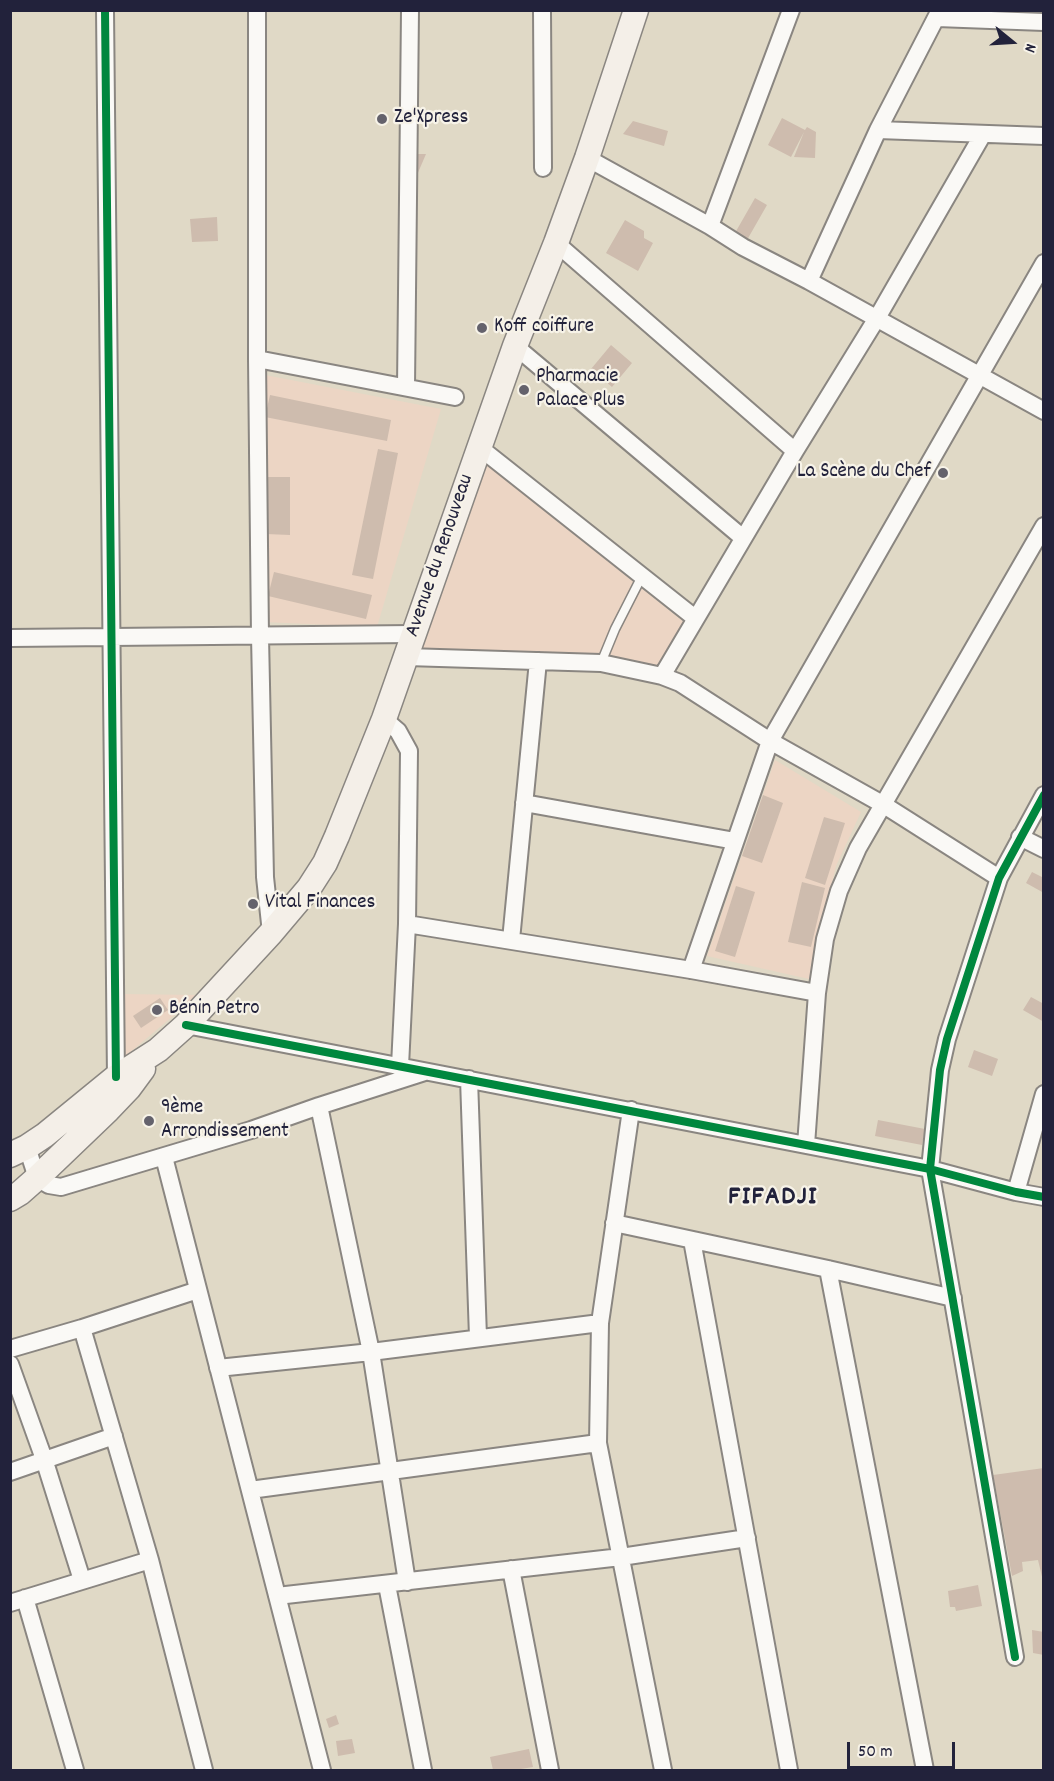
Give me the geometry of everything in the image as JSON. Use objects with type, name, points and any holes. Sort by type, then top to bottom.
[{"type":"main road","name":"Avenue du Renouveau","points":[[19,1151],[45,1135],[116,1077],[158,1050],[186,1025],[271,933],[309,888],[325,863],[384,719],[515,346],[587,158],[636,10]]},
{"type":"main road","name":"Avenue du Renouveau","points":[[10,1199],[37,1178],[108,1110],[129,1088],[158,1050]]},
{"type":"street","points":[[105,10],[116,1077]]},
{"type":"street","points":[[257,10],[260,636],[265,877],[271,933]]},
{"type":"street","points":[[406,387],[410,10]]},
{"type":"street","points":[[542,10],[543,168]]},
{"type":"street","points":[[710,226],[791,10]]},
{"type":"street","points":[[809,281],[878,130],[939,14],[1044,22]]},
{"type":"street","points":[[878,130],[1044,136]]},
{"type":"street","points":[[662,676],[795,451],[877,318],[983,134]]},
{"type":"street","points":[[587,158],[710,226],[743,247],[1044,411]]},
{"type":"street","points":[[556,243],[795,451]]},
{"type":"street","points":[[691,970],[770,741],[1044,263]]},
{"type":"street","points":[[515,346],[743,538]]},
{"type":"street","points":[[257,359],[455,397]]},
{"type":"street","points":[[479,447],[695,618]]},
{"type":"street","points":[[806,1144],[817,993],[825,939],[839,891],[858,848],[1044,526]]},
{"type":"street","points":[[10,638],[260,636],[410,646],[538,661],[601,663],[662,676],[680,683],[770,741],[884,805],[999,878]]},
{"type":"street","points":[[511,940],[538,661]]},
{"type":"street","points":[[384,719],[398,730],[408,751],[407,924],[400,1066]]},
{"type":"street","points":[[1015,1657],[930,1168],[940,1070],[947,1039],[999,878],[1044,795]]},
{"type":"street","points":[[525,803],[735,841]]},
{"type":"street","points":[[1020,837],[1044,849]]},
{"type":"street","points":[[407,924],[817,993]]},
{"type":"street","points":[[186,1025],[930,1168],[1016,1192],[1044,1197]]},
{"type":"street","points":[[19,1151],[37,1178],[50,1185],[61,1186],[251,1130],[426,1071]]},
{"type":"street","points":[[469,1079],[478,1337]]},
{"type":"street","points":[[1016,1192],[1044,1094]]},
{"type":"street","points":[[319,1106],[371,1352],[407,1582]]},
{"type":"street","points":[[631,1110],[600,1323],[598,1443],[663,1770]]},
{"type":"street","points":[[164,1157],[322,1770]]},
{"type":"street","points":[[614,1223],[953,1298]]},
{"type":"street","points":[[692,1240],[789,1770]]},
{"type":"street","points":[[828,1269],[925,1770]]},
{"type":"street","points":[[10,1349],[198,1290]]},
{"type":"street","points":[[218,1368],[371,1352],[600,1323]]},
{"type":"street","points":[[82,1328],[150,1560],[204,1770]]},
{"type":"street","points":[[10,1364],[44,1459],[82,1580]]},
{"type":"street","points":[[10,1472],[114,1436]]},
{"type":"street","points":[[250,1490],[598,1443]]},
{"type":"street","points":[[277,1596],[621,1557],[747,1539]]},
{"type":"street","points":[[75,1770],[18,1601],[150,1560]]},
{"type":"street","points":[[512,1569],[550,1770]]},
{"type":"street","points":[[387,1585],[423,1770]]},
{"type":"lane","points":[[601,663],[615,629],[642,576]]},
{"type":"shaded area","points":[[265,375],[441,409],[377,627],[263,622]]},
{"type":"shaded area","points":[[485,462],[685,623],[655,672],[419,653]]},
{"type":"shaded area","points":[[775,760],[861,812],[836,866],[809,979],[707,956]]},
{"type":"shaded area","points":[[121,994],[198,995],[122,1059]]},
{"type":"building","points":[[782,118],[805,130],[807,127],[816,132],[815,158],[794,157],[804,132],[791,157],[768,145]]},
{"type":"building","points":[[633,121],[668,131],[664,146],[623,134]]},
{"type":"building","points":[[414,154],[426,154],[414,182]]},
{"type":"building","points":[[755,198],[767,205],[743,247],[731,240]]},
{"type":"building","points":[[217,217],[218,241],[192,242],[190,219]]},
{"type":"building","points":[[625,220],[644,231],[644,238],[653,243],[638,271],[606,253]]},
{"type":"building","points":[[611,345],[632,363],[612,387],[591,369]]},
{"type":"building","points":[[270,395],[391,420],[387,441],[265,417]]},
{"type":"building","points":[[378,449],[398,453],[373,579],[352,575]]},
{"type":"building","points":[[267,477],[290,477],[290,535],[266,534]]},
{"type":"building","points":[[274,572],[372,595],[366,619],[268,596]]},
{"type":"building","points":[[763,795],[783,803],[762,863],[742,856]]},
{"type":"building","points":[[824,817],[845,823],[825,885],[805,878]]},
{"type":"building","points":[[1032,872],[1044,878],[1044,893],[1026,883]]},
{"type":"building","points":[[802,882],[825,888],[811,947],[788,942]]},
{"type":"building","points":[[736,886],[755,892],[735,957],[715,951]]},
{"type":"building","points":[[1031,997],[1044,1004],[1044,1022],[1023,1010]]},
{"type":"building","points":[[160,998],[168,1010],[141,1028],[133,1016]]},
{"type":"building","points":[[974,1050],[998,1059],[992,1076],[968,1067]]},
{"type":"building","points":[[878,1120],[925,1129],[922,1145],[875,1136]]},
{"type":"building","points":[[1044,1468],[1043,1581],[1038,1560],[1022,1562],[1023,1571],[1012,1576],[993,1475]]},
{"type":"building","points":[[978,1585],[982,1606],[956,1611],[955,1607],[950,1607],[948,1591]]},
{"type":"building","points":[[1032,1630],[1044,1632],[1044,1655],[1033,1653]]},
{"type":"building","points":[[336,1715],[339,1724],[329,1728],[326,1719]]},
{"type":"building","points":[[352,1739],[355,1753],[338,1756],[336,1741]]},
{"type":"building","points":[[529,1749],[533,1767],[493,1770],[490,1757]]},
{"type":"cycle path","points":[[105,10],[116,1077]]},
{"type":"cycle path","points":[[1015,1657],[930,1169],[940,1070],[947,1039],[999,878],[1044,795]]},
{"type":"cycle path","points":[[186,1025],[930,1169],[1016,1192],[1044,1197]]},
{"type":"place","name":"Ze'Xpress","points":[[382,119]]},
{"type":"place","name":"Koff coiffure","points":[[482,328]]},
{"type":"place","name":"Pharmacie Palace Plus","points":[[524,390]]},
{"type":"place","name":"La Scène du Chef","points":[[943,473]]},
{"type":"place","name":"Vital Finances","points":[[253,904]]},
{"type":"place","name":"Bénin Petro","points":[[157,1010]]},
{"type":"place","name":"9ème Arrondissement","points":[[149,1121]]},
{"type":"district","name":"FIFADJI","points":[[773,1199]]}]
